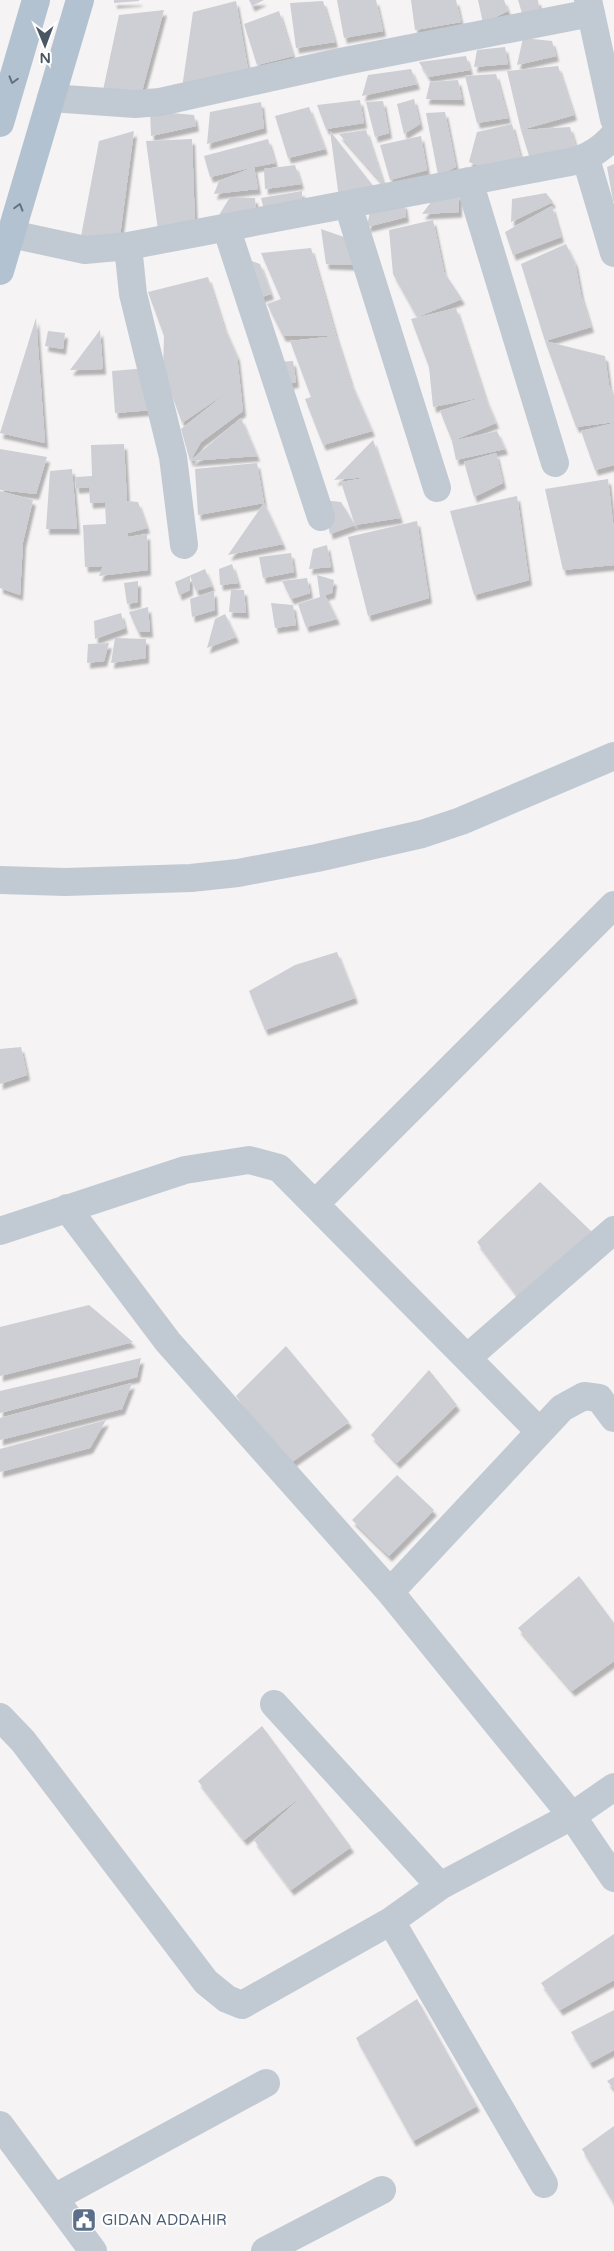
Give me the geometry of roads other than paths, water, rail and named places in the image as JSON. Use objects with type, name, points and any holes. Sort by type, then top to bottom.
[{"type":"main road","points":[[0,123],[36,0]]},
{"type":"main road","points":[[0,271],[80,0]]},
{"type":"street","points":[[51,98],[135,104],[160,102],[589,7],[614,119]]},
{"type":"street","points":[[11,234],[85,250],[128,246],[586,158],[608,143],[614,135]]},
{"type":"street","points":[[586,158],[614,253]]},
{"type":"street","points":[[469,181],[555,463]]},
{"type":"street","points":[[348,205],[437,488]]},
{"type":"street","points":[[226,227],[321,518]]},
{"type":"street","points":[[128,246],[133,294],[173,457],[184,545]]},
{"type":"street","points":[[0,880],[65,882],[191,878],[238,873],[317,858],[422,834],[461,821],[614,756]]},
{"type":"street","points":[[315,1204],[614,905]]},
{"type":"street","points":[[0,1230],[185,1170],[249,1160],[279,1168],[539,1431]]},
{"type":"street","points":[[66,1208],[168,1342],[390,1592],[572,1816],[614,1878]]},
{"type":"street","points":[[467,1358],[614,1230]]},
{"type":"street","points":[[390,1592],[562,1408],[584,1396],[599,1398],[614,1418]]},
{"type":"street","points":[[274,1704],[440,1886]]},
{"type":"street","points":[[0,1717],[23,1741],[206,1982],[227,2000],[242,2004],[391,1921],[440,1886],[572,1816],[614,1787]]},
{"type":"street","points":[[391,1921],[544,2184]]},
{"type":"street","points":[[54,2198],[266,2083]]},
{"type":"street","points":[[0,2125],[93,2251]]},
{"type":"street","points":[[265,2251],[382,2190]]},
{"type":"place","name":"GIDAN ADDAHIR","points":[[84,2220]]}]
